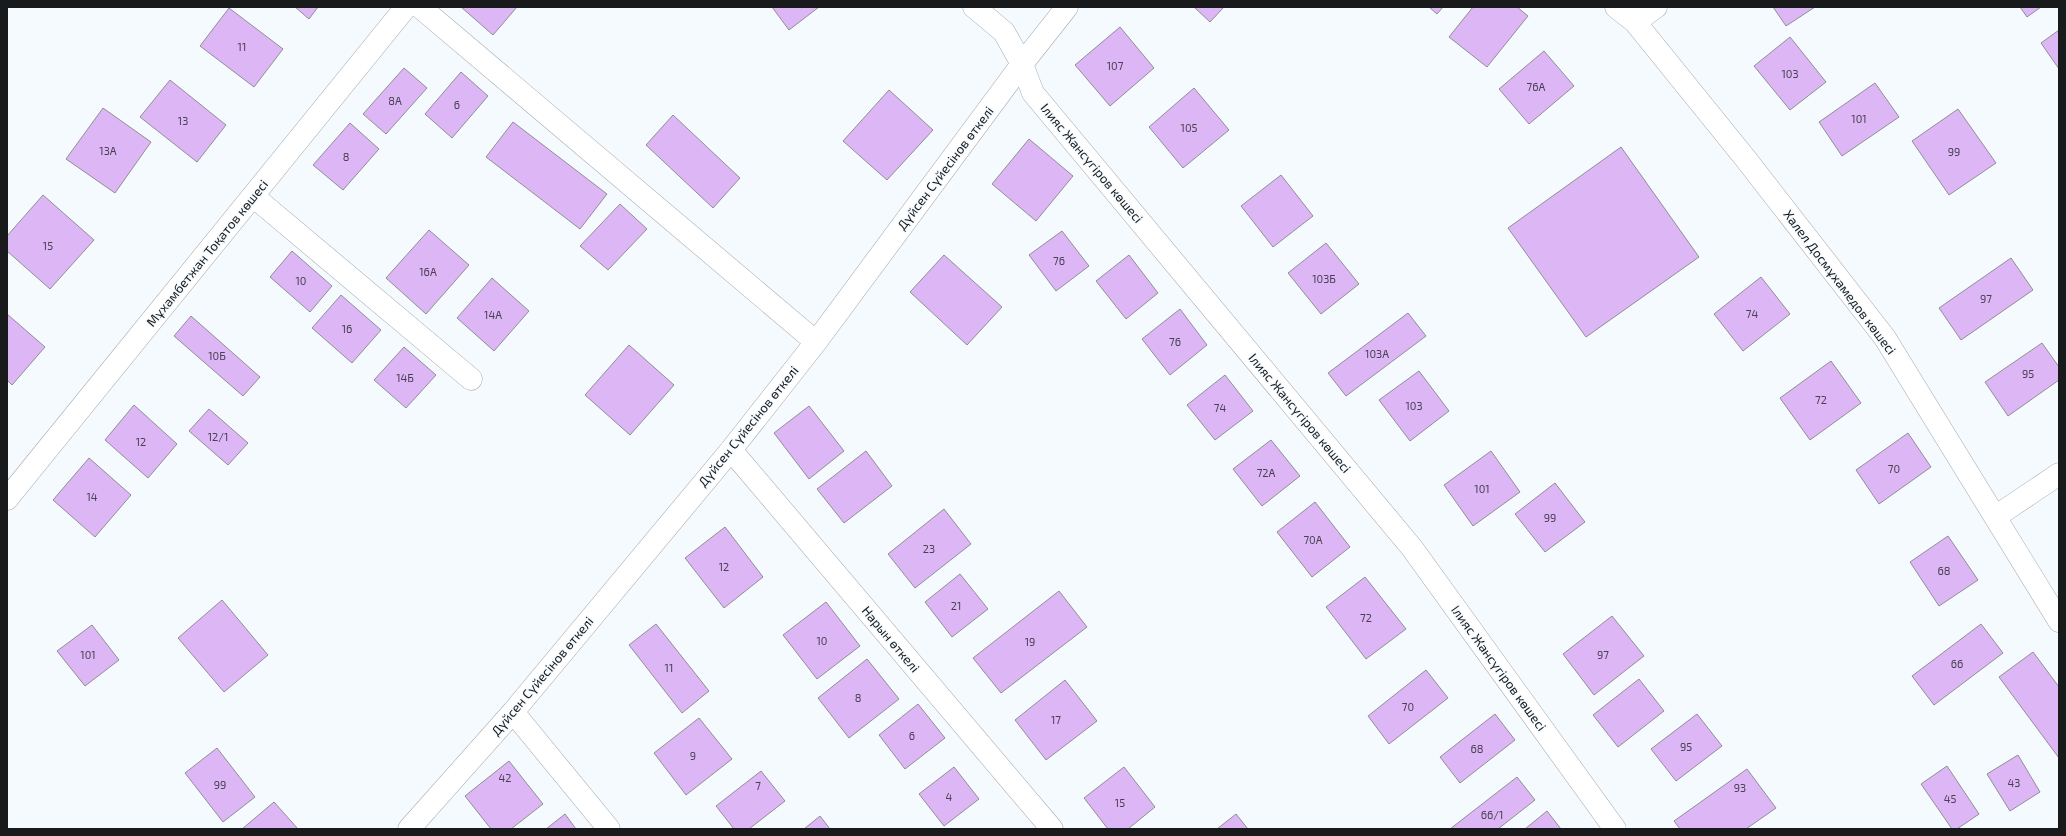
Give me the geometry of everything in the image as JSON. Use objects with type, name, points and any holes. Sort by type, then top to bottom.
[{"type":"street","name":"Мұхамбетжан Тоқатов көшесі","points":[[7,499],[406,7]]},
{"type":"street","points":[[420,7],[816,342]]},
{"type":"street","name":"Ілияс Жансүгіров көшесі","points":[[974,7],[1004,32],[1022,64],[1034,93],[1412,548],[1615,829]]},
{"type":"street","name":"Дүйсен Сүйесінов өткелі","points":[[410,829],[513,712],[730,450],[816,342],[1022,64],[1067,7]]},
{"type":"street","name":"Халел Досмұхамедов көшесі","points":[[1616,7],[1634,22],[1745,158],[1885,338],[1995,517],[2056,611]]},
{"type":"street","points":[[1634,22],[1656,7]]},
{"type":"street","points":[[254,196],[471,379]]},
{"type":"street","name":"Нарын өткелі","points":[[730,450],[1052,829]]},
{"type":"street","points":[[1995,517],[2059,474]]},
{"type":"street","points":[[513,712],[609,829]]},
{"type":"building","points":[[295,7],[318,7],[309,19]]},
{"type":"building","points":[[461,7],[517,7],[493,35]]},
{"type":"building","points":[[772,7],[819,7],[789,30]]},
{"type":"building","points":[[1194,7],[1224,7],[1210,22]]},
{"type":"building","points":[[1429,7],[1443,7],[1437,14]]},
{"type":"building","points":[[1473,7],[1517,7],[1528,16],[1487,67],[1449,37]]},
{"type":"building","points":[[1773,7],[1815,7],[1786,26]]},
{"type":"building","points":[[2020,7],[2041,7],[2027,17]]},
{"type":"building","points":[[229,8],[283,49],[254,87],[200,46]]},
{"type":"building","points":[[1120,27],[1154,68],[1110,106],[1075,65]]},
{"type":"building","points":[[2059,30],[2059,69],[2041,43]]},
{"type":"building","points":[[1790,37],[1826,82],[1790,110],[1754,66]]},
{"type":"building","points":[[1544,51],[1574,86],[1529,124],[1499,89]]},
{"type":"building","points":[[404,68],[427,88],[386,134],[363,114]]},
{"type":"building","points":[[461,72],[488,96],[452,138],[425,114]]},
{"type":"building","points":[[170,80],[226,125],[197,162],[140,117]]},
{"type":"building","points":[[1875,83],[1899,117],[1842,156],[1819,122]]},
{"type":"building","points":[[1194,88],[1229,130],[1183,168],[1149,127]]},
{"type":"building","points":[[889,90],[933,130],[887,180],[843,141]]},
{"type":"building","points":[[103,108],[151,142],[115,193],[66,159]]},
{"type":"building","points":[[1958,109],[1996,163],[1949,195],[1912,141]]},
{"type":"building","points":[[673,115],[740,178],[713,208],[646,145]]},
{"type":"building","points":[[513,122],[607,194],[580,229],[486,157]]},
{"type":"building","points":[[350,123],[379,149],[343,190],[313,165]]},
{"type":"building","points":[[1029,139],[1073,176],[1036,221],[992,184]]},
{"type":"building","points":[[1621,147],[1699,257],[1586,337],[1508,228]]},
{"type":"building","points":[[1281,175],[1313,216],[1273,247],[1241,206]]},
{"type":"building","points":[[43,195],[94,240],[50,289],[7,251],[7,236]]},
{"type":"building","points":[[620,204],[647,229],[608,270],[580,246]]},
{"type":"building","points":[[429,230],[469,265],[426,314],[386,278]]},
{"type":"building","points":[[1062,231],[1089,266],[1056,291],[1029,255]]},
{"type":"building","points":[[1326,243],[1359,284],[1321,314],[1288,273]]},
{"type":"building","points":[[292,251],[332,286],[310,312],[270,277]]},
{"type":"building","points":[[944,255],[1002,307],[967,345],[910,292]]},
{"type":"building","points":[[1129,255],[1158,293],[1126,319],[1096,281]]},
{"type":"building","points":[[2011,258],[2033,290],[1961,340],[1939,308]]},
{"type":"building","points":[[1761,277],[1790,314],[1743,351],[1714,314]]},
{"type":"building","points":[[492,278],[529,311],[494,351],[457,318]]},
{"type":"building","points":[[341,295],[381,330],[352,363],[312,328]]},
{"type":"building","points":[[1180,309],[1207,345],[1170,375],[1142,339]]},
{"type":"building","points":[[1408,313],[1426,336],[1346,396],[1328,373]]},
{"type":"building","points":[[7,314],[45,347],[12,385],[7,380]]},
{"type":"building","points":[[191,316],[260,377],[243,396],[174,336]]},
{"type":"building","points":[[2042,343],[2059,367],[2059,380],[2008,416],[1985,382]]},
{"type":"building","points":[[629,345],[674,385],[630,435],[585,395]]},
{"type":"building","points":[[404,347],[436,375],[406,408],[374,380]]},
{"type":"building","points":[[1831,361],[1861,403],[1810,440],[1780,398]]},
{"type":"building","points":[[1419,371],[1449,411],[1410,441],[1379,400]]},
{"type":"building","points":[[1225,375],[1253,411],[1215,440],[1187,405]]},
{"type":"building","points":[[134,405],[177,444],[148,478],[105,440]]},
{"type":"building","points":[[809,406],[844,451],[809,479],[774,433]]},
{"type":"building","points":[[209,409],[248,443],[228,465],[189,431]]},
{"type":"building","points":[[1908,433],[1931,467],[1879,504],[1856,470]]},
{"type":"building","points":[[1271,440],[1300,476],[1262,506],[1233,469]]},
{"type":"building","points":[[866,451],[892,486],[844,523],[817,489]]},
{"type":"building","points":[[1491,451],[1520,492],[1473,526],[1444,485]]},
{"type":"building","points":[[89,458],[131,495],[95,537],[53,500]]},
{"type":"building","points":[[1555,483],[1585,522],[1545,552],[1515,514]]},
{"type":"building","points":[[1315,502],[1350,547],[1312,577],[1277,532]]},
{"type":"building","points":[[944,509],[971,544],[915,588],[888,554]]},
{"type":"building","points":[[725,527],[763,577],[724,608],[685,558]]},
{"type":"building","points":[[1948,536],[1978,580],[1939,606],[1910,562]]},
{"type":"building","points":[[960,574],[988,609],[952,637],[925,602]]},
{"type":"building","points":[[1365,577],[1406,629],[1366,659],[1326,607]]},
{"type":"building","points":[[1059,591],[1087,627],[1001,693],[973,658]]},
{"type":"building","points":[[222,600],[268,655],[224,692],[178,638]]},
{"type":"building","points":[[826,602],[860,646],[817,679],[783,635]]},
{"type":"building","points":[[1612,616],[1644,656],[1594,695],[1563,654]]},
{"type":"building","points":[[656,624],[709,691],[682,713],[629,645]]},
{"type":"building","points":[[1981,624],[2003,653],[1934,705],[1912,676]]},
{"type":"building","points":[[92,625],[119,660],[85,686],[57,651]]},
{"type":"building","points":[[2033,652],[2059,687],[2059,758],[1999,677]]},
{"type":"building","points":[[867,659],[899,699],[849,738],[818,698]]},
{"type":"building","points":[[1426,670],[1448,698],[1389,744],[1368,716]]},
{"type":"building","points":[[1639,679],[1664,711],[1618,747],[1593,715]]},
{"type":"building","points":[[1065,680],[1097,721],[1046,760],[1015,720]]},
{"type":"building","points":[[918,704],[945,738],[905,769],[879,735]]},
{"type":"building","points":[[1495,714],[1515,740],[1460,783],[1440,757]]},
{"type":"building","points":[[1697,714],[1722,746],[1676,781],[1651,749]]},
{"type":"building","points":[[699,718],[732,759],[686,795],[654,753]]},
{"type":"building","points":[[217,748],[255,797],[223,822],[185,773]]},
{"type":"building","points":[[2018,755],[2040,792],[2010,811],[1987,774]]},
{"type":"building","points":[[509,761],[543,804],[511,829],[491,829],[465,796]]},
{"type":"building","points":[[1947,766],[1979,814],[1957,829],[1952,829],[1921,784]]},
{"type":"building","points":[[954,767],[979,799],[944,826],[919,794]]},
{"type":"building","points":[[1124,767],[1155,807],[1128,829],[1108,829],[1084,798]]},
{"type":"building","points":[[1747,769],[1776,808],[1746,829],[1680,829],[1674,821]]},
{"type":"building","points":[[761,771],[785,801],[749,829],[734,829],[716,806]]},
{"type":"building","points":[[1517,777],[1535,800],[1498,829],[1450,829]]},
{"type":"building","points":[[274,802],[298,829],[242,829]]},
{"type":"building","points":[[1547,811],[1561,829],[1525,829]]},
{"type":"building","points":[[565,814],[576,829],[546,829]]},
{"type":"building","points":[[1236,814],[1248,829],[1217,829]]},
{"type":"building","points":[[820,816],[830,829],[804,829]]}]
